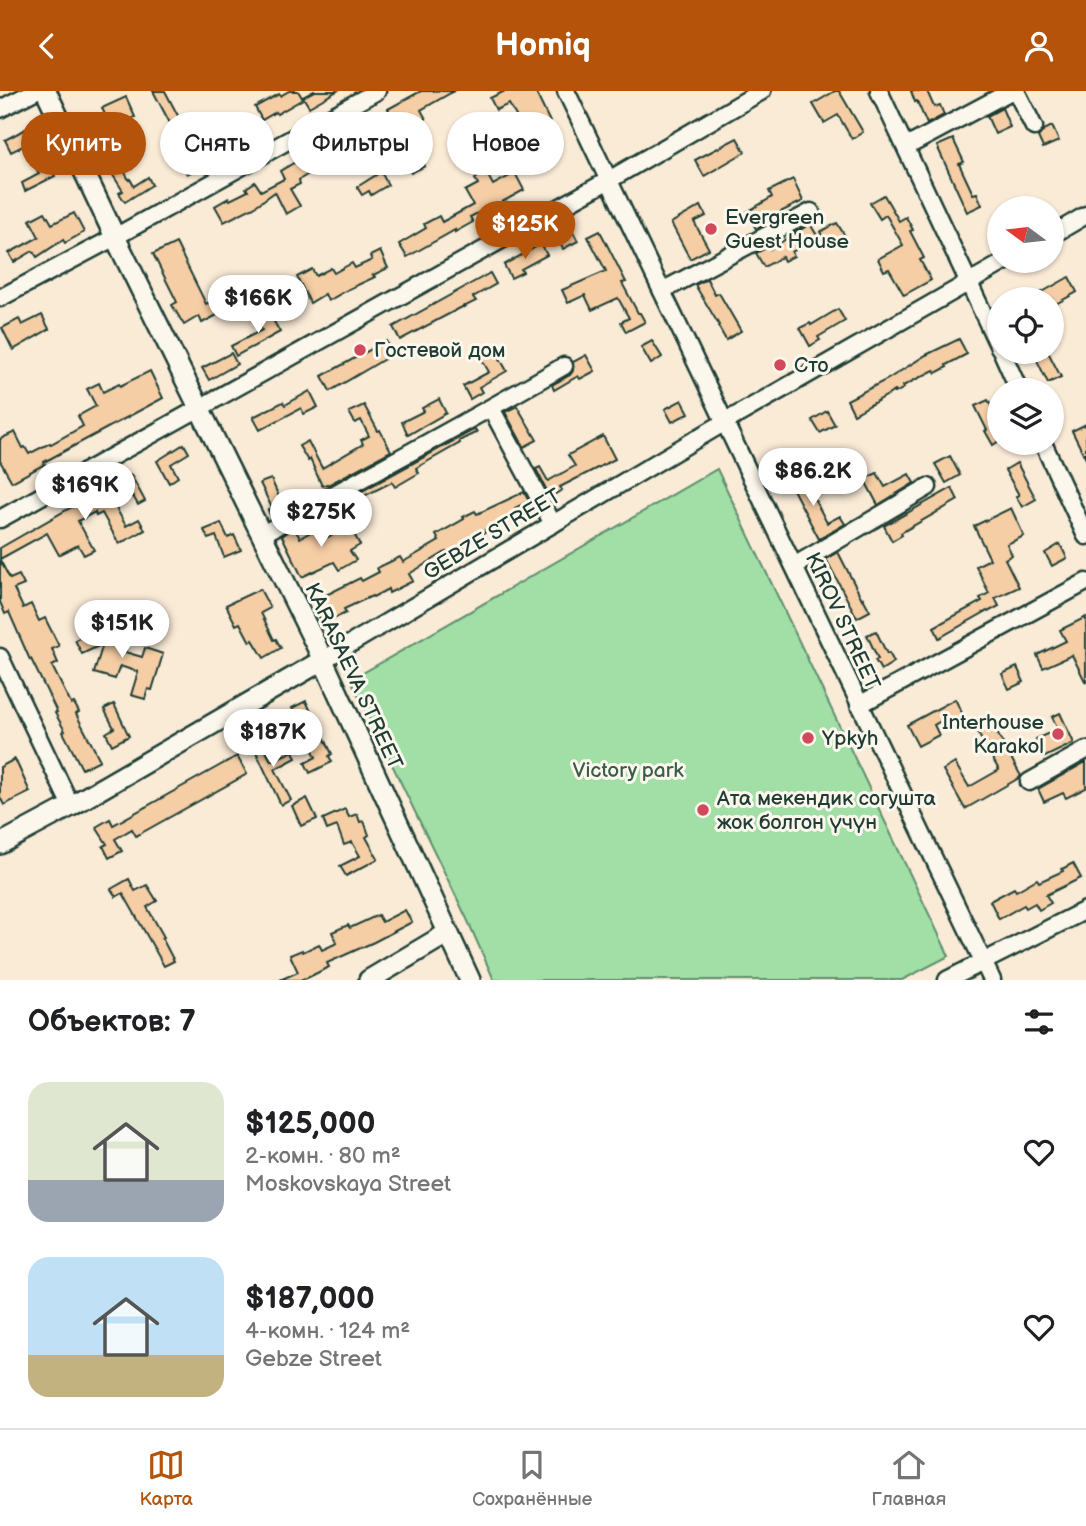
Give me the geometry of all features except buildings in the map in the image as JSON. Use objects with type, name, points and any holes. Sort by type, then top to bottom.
[{"type":"main road","name":"KARASAEVA STREET","points":[[46,91],[323,660],[470,980]]},
{"type":"main road","name":"GEBZE STREET","points":[[0,844],[71,806],[323,660]]},
{"type":"main road","points":[[369,980],[448,933]]},
{"type":"street","points":[[0,109],[35,91]]},
{"type":"street","points":[[0,298],[377,91]]},
{"type":"street","name":"KIROV STREET","points":[[566,91],[992,980]]},
{"type":"street","points":[[0,519],[609,180],[762,91]]},
{"type":"street","points":[[880,91],[987,321]]},
{"type":"street","points":[[906,147],[1014,91],[1034,127]]},
{"type":"street","points":[[662,291],[811,212]]},
{"type":"street","points":[[1064,228],[1086,215]]},
{"type":"street","name":"GEBZE STREET","points":[[323,660],[725,422],[987,271]]},
{"type":"street","points":[[261,535],[564,366]]},
{"type":"street","points":[[491,408],[553,524]]},
{"type":"street","points":[[1049,455],[1086,536]]},
{"type":"street","points":[[794,566],[928,487]]},
{"type":"street","points":[[859,705],[1086,582]]},
{"type":"street","points":[[0,657],[71,806]]},
{"type":"street","points":[[1029,782],[1086,750]]},
{"type":"street","points":[[947,980],[1086,910]]},
{"type":"green space","name":"Victory park","points":[[717,469],[949,956],[902,980],[494,980],[351,680]]},
{"type":"place","name":"Evergreen Guest House","points":[[711,229]]},
{"type":"place","name":"Гостевой дом","points":[[360,350]]},
{"type":"place","name":"Сто","points":[[780,365]]},
{"type":"place","name":"Interhouse Karakol","points":[[1058,734]]},
{"type":"place","name":"Ypkyh","points":[[808,738]]},
{"type":"place","name":"Ата мекендик согушта жок болгон үчүн","points":[[703,810]]}]
